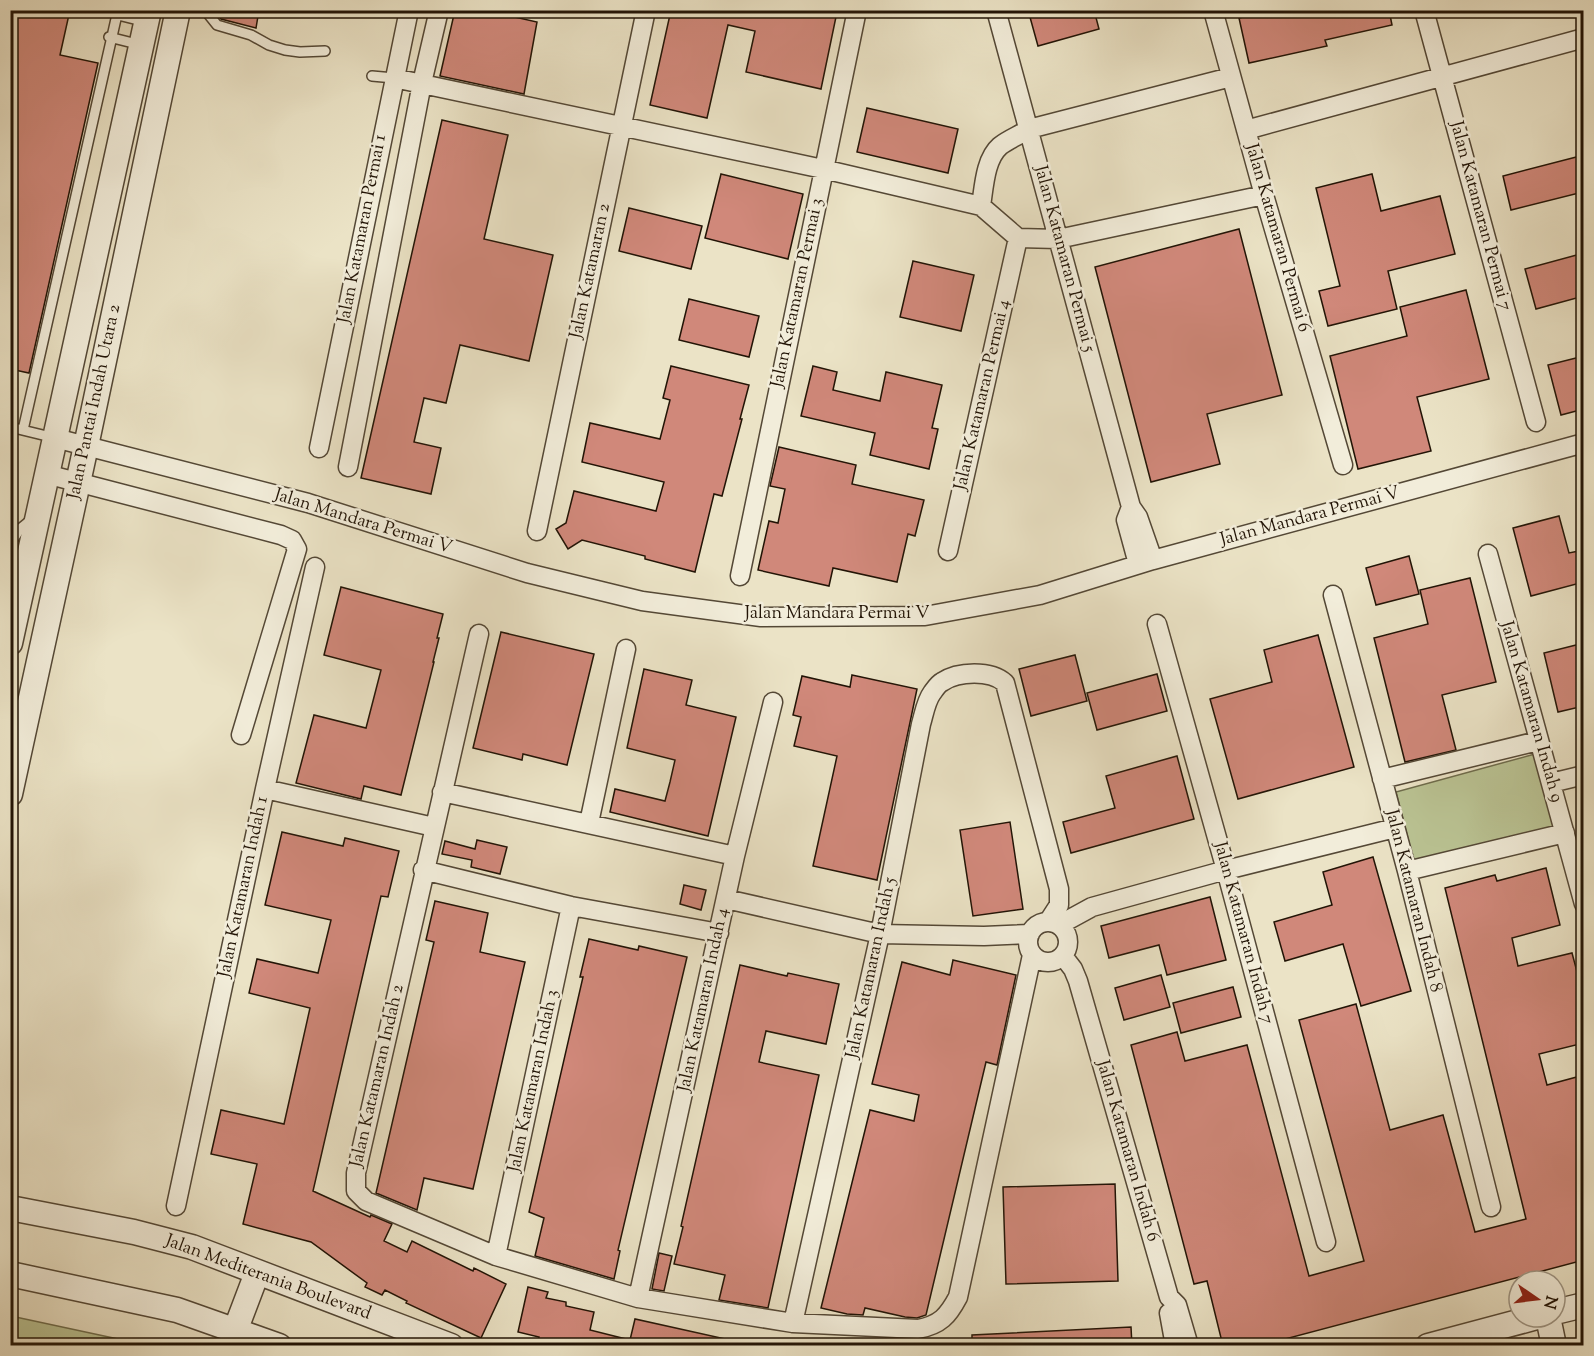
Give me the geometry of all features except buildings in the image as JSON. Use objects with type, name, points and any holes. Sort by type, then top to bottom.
[{"type":"street","name":"Jalan Pantai Indah Utara 2","points":[[10,794],[178,10]]},
{"type":"street","name":"Jalan Katamaran Permai 1","points":[[319,448],[409,10]]},
{"type":"street","points":[[348,467],[422,83],[439,10]]},
{"type":"street","name":"Jalan Katamaran 2","points":[[537,531],[646,10]]},
{"type":"street","name":"Jalan Katamaran Permai 3","points":[[740,576],[857,10]]},
{"type":"street","name":"Jalan Katamaran Permai 5","points":[[996,10],[1131,507],[1126,520],[1146,562]]},
{"type":"street","name":"Jalan Katamaran Permai 6","points":[[1213,10],[1343,465]]},
{"type":"street","name":"Jalan Katamaran Permai 7","points":[[1424,10],[1536,422]]},
{"type":"street","name":"Jalan Pantai Indah Utara 2","points":[[10,643],[148,16]]},
{"type":"street","points":[[1246,130],[1584,38]]},
{"type":"street","points":[[981,206],[989,164],[994,154],[1000,146],[1029,129],[1231,77]]},
{"type":"street","points":[[394,78],[823,169],[981,206],[1018,238],[1058,239],[1264,195]]},
{"type":"street","name":"Jalan Katamaran Permai 4","points":[[948,551],[1018,238]]},
{"type":"street","name":"Jalan Mandara Permai V","points":[[55,438],[308,503],[527,573],[642,601],[761,617],[925,616],[1040,594],[1146,562],[1584,443]]},
{"type":"street","points":[[46,474],[281,535],[292,540],[297,549],[241,735]]},
{"type":"street","name":"Jalan Katamaran Indah 9","points":[[1488,554],[1584,904]]},
{"type":"street","name":"Jalan Katamaran Indah 1","points":[[176,1206],[315,567]]},
{"type":"street","name":"Jalan Katamaran Indah 8","points":[[1333,595],[1407,871],[1491,1207]]},
{"type":"street","name":"Jalan Katamaran Indah 7","points":[[1157,624],[1326,1242]]},
{"type":"street","name":"Jalan Katamaran Indah 2","points":[[479,634],[423,870],[356,1173],[356,1191],[366,1201],[496,1256],[638,1298],[793,1323],[918,1329],[937,1324],[950,1313],[960,1289],[1032,956]]},
{"type":"street","points":[[589,823],[626,649]]},
{"type":"street","name":"Jalan Katamaran Indah 5","points":[[793,1323],[880,934],[921,724],[930,695],[942,682],[959,676],[991,675],[999,677],[1005,683],[1059,889],[1059,905],[1054,924]]},
{"type":"street","name":"Jalan Katamaran Indah 4","points":[[638,1298],[735,856],[773,702]]},
{"type":"street","points":[[1382,779],[1538,741]]},
{"type":"street","points":[[1551,783],[1584,774]]},
{"type":"street","points":[[265,789],[434,827]]},
{"type":"street","points":[[442,792],[735,856]]},
{"type":"street","points":[[1054,924],[1066,934],[1068,946],[1062,956],[1053,962],[1042,962],[1032,956],[1028,945],[1030,934],[1037,925],[1054,924],[1092,907],[1226,870],[1395,828]]},
{"type":"street","points":[[1407,871],[1565,832]]},
{"type":"street","points":[[423,870],[571,906],[719,933]]},
{"type":"street","points":[[726,899],[880,934],[984,936],[1030,934]]},
{"type":"street","name":"Jalan Katamaran Indah 3","points":[[496,1256],[571,906]]},
{"type":"street","name":"Jalan Katamaran Indah 6","points":[[1062,956],[1078,981],[1169,1297],[1177,1305],[1190,1346]]},
{"type":"street","name":"Jalan Mediterania Boulevard","points":[[10,1208],[153,1237],[192,1248],[451,1346]]},
{"type":"street","points":[[10,1274],[177,1310],[279,1346]]},
{"type":"street","points":[[235,1330],[257,1274]]},
{"type":"street","points":[[1169,1297],[1168,1309],[1175,1346]]},
{"type":"street","points":[[1567,1309],[1584,1305]]},
{"type":"street","points":[[1428,1346],[1507,1325]]},
{"type":"street","points":[[1550,1329],[1554,1346]]},
{"type":"lane","points":[[205,10],[217,25],[251,35],[269,45],[300,52],[325,51]]},
{"type":"lane","points":[[23,430],[116,13],[148,16]]},
{"type":"lane","points":[[110,38],[141,45]]},
{"type":"lane","points":[[372,76],[394,78]]},
{"type":"lane","points":[[10,428],[55,438]]},
{"type":"lane","points":[[10,544],[20,529],[38,514]]},
{"type":"green space","points":[[1535,754],[1556,832],[1416,870],[1396,792]]},
{"type":"green space","points":[[11,1316],[146,1345],[11,1345]]}]
